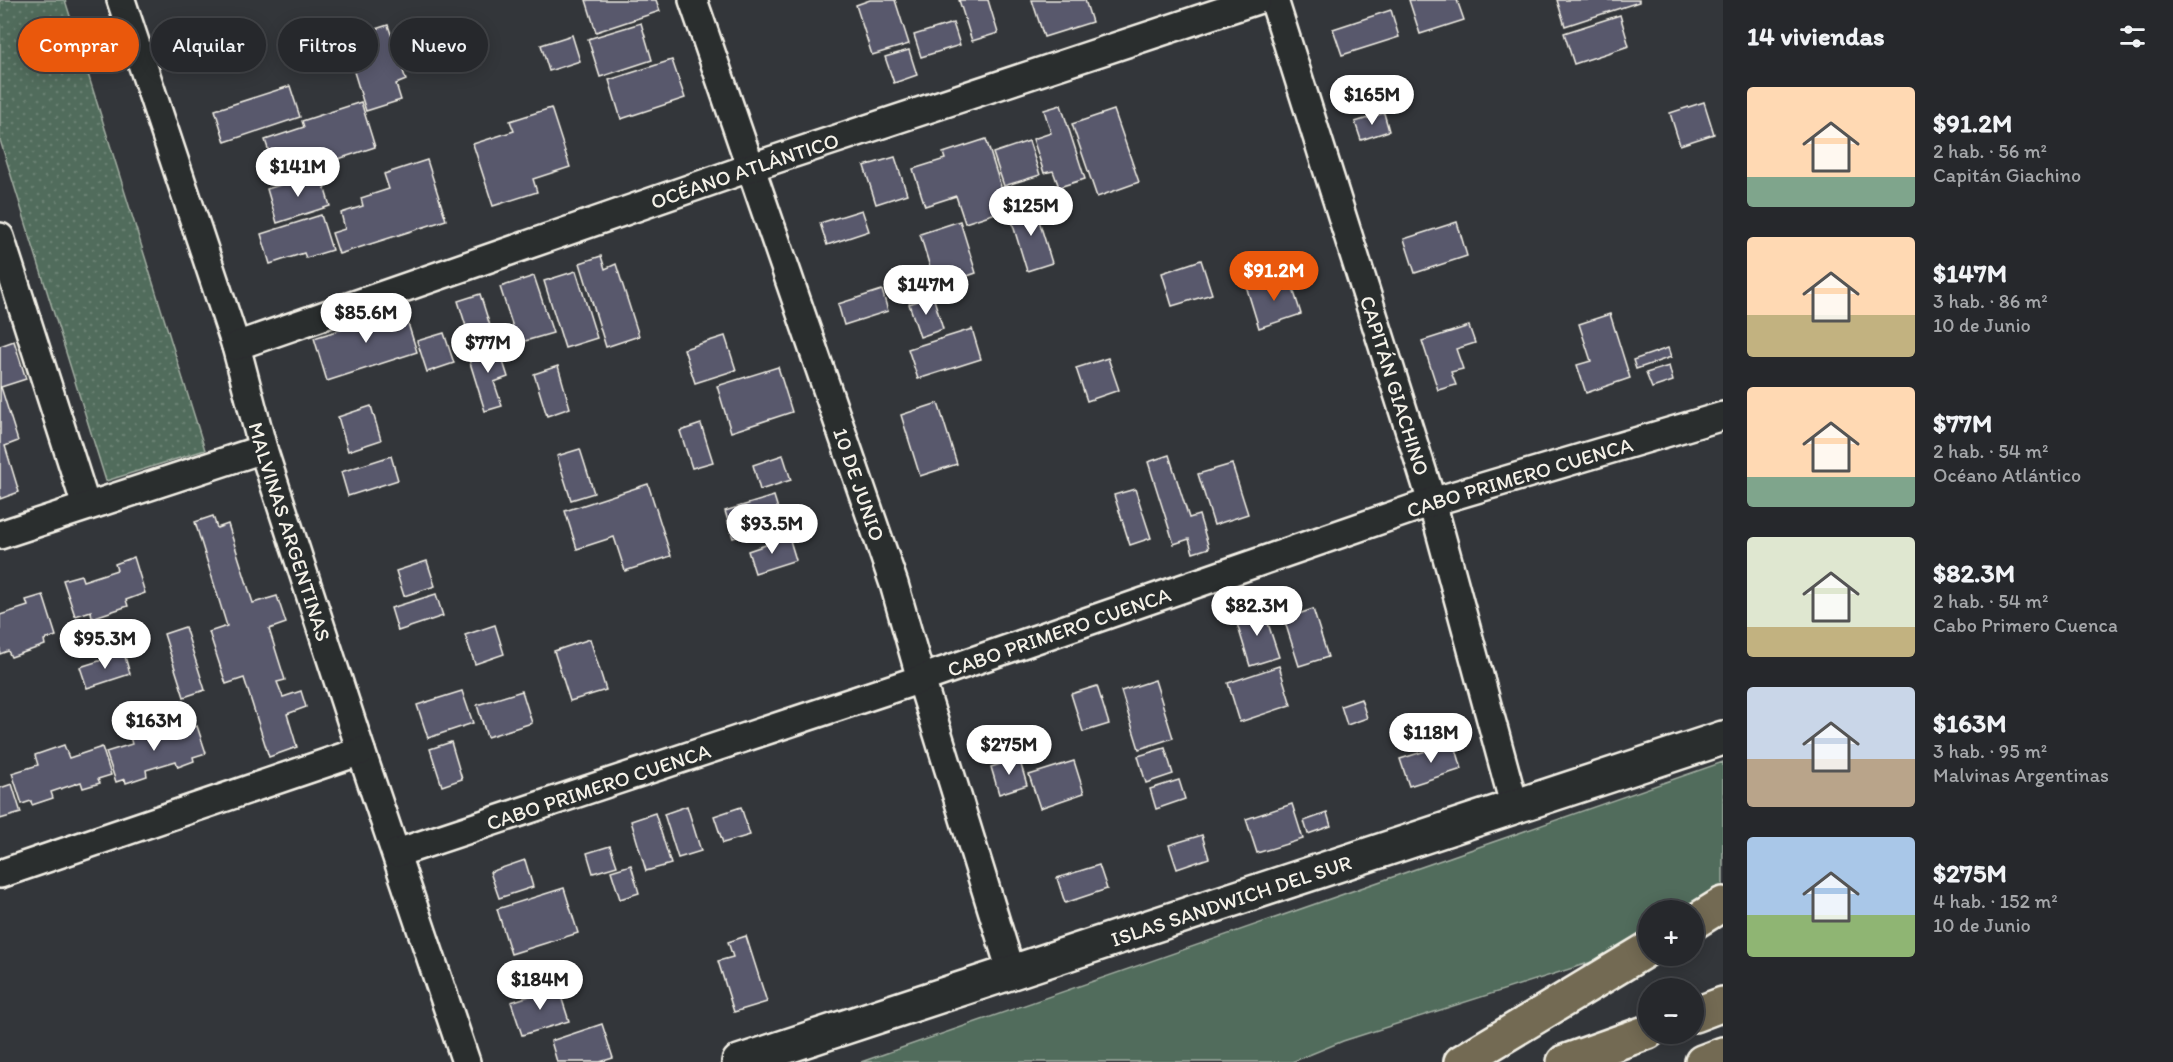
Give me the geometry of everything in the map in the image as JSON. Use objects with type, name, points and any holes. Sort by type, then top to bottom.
[{"type":"highway","points":[[1704,915],[1723,904]]},
{"type":"highway","points":[[1461,1062],[1638,955]]},
{"type":"highway","points":[[1704,1011],[1723,1004]]},
{"type":"highway","points":[[1564,1062],[1638,1036]]},
{"type":"highway","points":[[1702,1062],[1723,1054]]},
{"type":"main road","name":"ISLAS SANDWICH DEL SUR","points":[[739,1062],[1723,738]]},
{"type":"street","name":"MALVINAS ARGENTINAS","points":[[121,0],[236,346],[263,449],[361,751],[466,1062]]},
{"type":"street","name":"10 DE JUNIO","points":[[693,0],[894,584],[1011,971]]},
{"type":"street","name":"OCÉANO ATLÁNTICO","points":[[236,346],[752,167],[1257,0]]},
{"type":"street","name":"CAPITÁN GIACHINO","points":[[1274,0],[1432,502],[1515,808]]},
{"type":"street","points":[[0,237],[86,506]]},
{"type":"street","name":"CABO PRIMERO CUENCA","points":[[397,853],[921,679],[1432,502],[1723,416]]},
{"type":"street","points":[[0,535],[263,449]]},
{"type":"street","points":[[0,874],[361,751]]},
{"type":"green space","points":[[0,0],[65,0],[71,18],[18,18],[18,72],[87,72],[205,450],[106,481],[0,140]]},
{"type":"green space","points":[[1723,762],[1723,921],[1704,914],[1704,900],[1638,900],[1638,947],[1343,1041],[1292,1062],[861,1062]]},
{"type":"building","points":[[586,0],[656,0],[660,11],[596,32]]},
{"type":"building","points":[[870,0],[895,0],[909,44],[872,55],[856,5]]},
{"type":"building","points":[[959,0],[988,0],[998,33],[972,41]]},
{"type":"building","points":[[1032,0],[1085,0],[1092,22],[1044,37]]},
{"type":"building","points":[[1409,0],[1457,0],[1464,20],[1420,34]]},
{"type":"building","points":[[1557,0],[1639,0],[1639,2],[1565,26]]},
{"type":"building","points":[[1391,10],[1399,37],[1342,55],[1333,29]]},
{"type":"building","points":[[1620,15],[1629,46],[1574,64],[1564,33]]},
{"type":"building","points":[[641,23],[652,60],[600,77],[588,39]]},
{"type":"building","points":[[953,23],[960,45],[921,57],[914,35]]},
{"type":"building","points":[[388,25],[390,72],[403,72],[406,80],[396,84],[401,100],[366,111],[354,72],[378,72],[378,28]]},
{"type":"building","points":[[572,35],[580,61],[549,71],[541,45]]},
{"type":"building","points":[[909,50],[917,75],[894,83],[885,57]]},
{"type":"building","points":[[672,60],[685,98],[621,119],[609,80]]},
{"type":"building","points":[[290,86],[300,117],[225,142],[215,110]]},
{"type":"building","points":[[361,102],[375,147],[323,164],[321,154],[275,169],[265,140],[304,127],[302,121]]},
{"type":"building","points":[[1704,102],[1714,134],[1680,145],[1670,113]]},
{"type":"building","points":[[1061,105],[1085,179],[1059,187],[1053,171],[1044,173],[1033,139],[1051,133],[1044,110]]},
{"type":"building","points":[[551,108],[570,167],[533,179],[537,192],[493,206],[473,144],[514,131],[510,121]]},
{"type":"building","points":[[1114,110],[1139,182],[1097,197],[1072,124]]},
{"type":"building","points":[[1384,113],[1389,131],[1361,140],[1355,122]]},
{"type":"building","points":[[986,139],[1008,209],[965,223],[956,196],[925,206],[913,169],[945,159],[943,153]]},
{"type":"building","points":[[1029,141],[1040,175],[1004,186],[993,153]]},
{"type":"building","points":[[895,157],[907,194],[876,204],[864,166]]},
{"type":"building","points":[[427,160],[446,220],[339,254],[332,233],[345,229],[341,213],[363,206],[361,198],[389,189],[384,174]]},
{"type":"building","points":[[320,173],[330,206],[277,223],[267,189]]},
{"type":"building","points":[[1034,204],[1052,263],[1027,271],[1009,212]]},
{"type":"building","points":[[862,210],[869,231],[827,245],[820,223]]},
{"type":"building","points":[[321,215],[332,250],[306,258],[304,253],[270,264],[261,234]]},
{"type":"building","points":[[960,221],[976,273],[936,287],[920,234]]},
{"type":"building","points":[[1457,222],[1467,256],[1415,273],[1404,239]]},
{"type":"building","points":[[601,256],[605,269],[616,264],[639,336],[606,347],[580,263]]},
{"type":"building","points":[[1201,260],[1212,294],[1172,306],[1162,273]]},
{"type":"building","points":[[576,271],[597,338],[565,348],[544,281]]},
{"type":"building","points":[[534,276],[553,333],[518,343],[500,287]]},
{"type":"building","points":[[1289,276],[1301,314],[1259,328],[1247,289]]},
{"type":"building","points":[[882,290],[888,311],[844,325],[838,304]]},
{"type":"building","points":[[480,294],[491,329],[469,336],[458,301]]},
{"type":"building","points":[[933,296],[943,329],[920,337],[909,304]]},
{"type":"building","points":[[401,301],[417,352],[327,381],[314,338],[359,324],[361,330],[384,323],[379,308]]},
{"type":"building","points":[[1610,314],[1630,378],[1586,393],[1577,365],[1591,361],[1579,324]]},
{"type":"building","points":[[1469,326],[1475,343],[1456,349],[1463,369],[1451,372],[1456,385],[1438,390],[1422,341]]},
{"type":"building","points":[[972,329],[981,359],[918,379],[908,349]]},
{"type":"building","points":[[444,333],[454,363],[427,372],[417,341]]},
{"type":"building","points":[[725,336],[736,370],[695,383],[684,349]]},
{"type":"building","points":[[14,341],[26,379],[1,387],[18,441],[5,446],[19,492],[0,499],[0,346]]},
{"type":"building","points":[[497,343],[508,377],[494,382],[502,406],[485,411],[467,353]]},
{"type":"building","points":[[1668,348],[1671,357],[1636,369],[1633,360]]},
{"type":"building","points":[[1108,358],[1119,390],[1087,401],[1076,368]]},
{"type":"building","points":[[558,366],[570,408],[547,416],[534,374]]},
{"type":"building","points":[[1669,366],[1673,381],[1652,388],[1646,373]]},
{"type":"building","points":[[778,367],[792,412],[731,432],[717,386]]},
{"type":"building","points":[[938,403],[957,464],[920,476],[901,415]]},
{"type":"building","points":[[371,406],[381,440],[348,451],[338,417]]},
{"type":"building","points":[[701,424],[713,462],[692,468],[680,431]]},
{"type":"building","points":[[580,449],[594,493],[571,500],[557,456]]},
{"type":"building","points":[[783,455],[791,480],[760,490],[753,465]]},
{"type":"building","points":[[1169,455],[1189,518],[1199,515],[1209,548],[1193,553],[1189,539],[1174,544],[1148,462]]},
{"type":"building","points":[[391,456],[398,480],[348,496],[341,472]]},
{"type":"building","points":[[1232,464],[1248,514],[1214,525],[1198,474]]},
{"type":"building","points":[[648,484],[671,556],[625,571],[614,537],[577,549],[565,511]]},
{"type":"building","points":[[1135,489],[1151,538],[1130,545],[1114,495]]},
{"type":"building","points":[[774,496],[782,522],[733,538],[725,511]]},
{"type":"building","points":[[213,516],[217,528],[228,524],[253,603],[277,596],[286,623],[269,629],[285,680],[277,682],[283,697],[301,691],[306,707],[287,714],[297,747],[269,757],[244,678],[226,684],[209,632],[227,626],[195,522]]},
{"type":"building","points":[[789,537],[796,560],[755,573],[748,551]]},
{"type":"building","points":[[134,557],[145,593],[126,600],[128,606],[92,618],[91,611],[75,616],[63,580],[81,575],[83,581],[117,570],[115,564]]},
{"type":"building","points":[[427,561],[435,586],[404,596],[396,571]]},
{"type":"building","points":[[436,594],[443,616],[398,631],[391,608]]},
{"type":"building","points":[[43,595],[56,636],[44,640],[45,645],[11,657],[8,651],[0,654],[0,615],[28,606],[26,600]]},
{"type":"building","points":[[1263,608],[1279,657],[1250,666],[1235,617]]},
{"type":"building","points":[[1313,609],[1328,657],[1299,666],[1284,619]]},
{"type":"building","points":[[495,625],[504,654],[475,664],[465,635]]},
{"type":"building","points":[[185,627],[205,690],[184,697],[164,634]]},
{"type":"building","points":[[590,639],[606,690],[570,701],[554,651]]},
{"type":"building","points":[[124,653],[130,674],[87,688],[80,667]]},
{"type":"building","points":[[1279,666],[1291,705],[1240,722],[1228,683]]},
{"type":"building","points":[[1155,680],[1173,738],[1139,749],[1121,691]]},
{"type":"building","points":[[1097,686],[1109,724],[1083,732],[1071,694]]},
{"type":"building","points":[[462,691],[473,723],[428,738],[417,705]]},
{"type":"building","points":[[522,691],[532,723],[487,737],[477,705]]},
{"type":"building","points":[[1361,699],[1367,718],[1347,725],[1341,706]]},
{"type":"building","points":[[159,724],[163,737],[197,726],[206,753],[193,757],[194,761],[178,767],[176,761],[146,770],[147,776],[126,783],[125,779],[116,782],[106,752],[132,744],[129,733]]},
{"type":"building","points":[[451,742],[462,779],[442,786],[430,749]]},
{"type":"building","points":[[1454,742],[1462,769],[1409,786],[1400,759]]},
{"type":"building","points":[[64,745],[69,758],[102,747],[111,775],[98,779],[100,783],[83,788],[81,782],[51,792],[53,798],[32,805],[31,801],[22,804],[12,773],[38,765],[35,755]]},
{"type":"building","points":[[1165,748],[1173,774],[1146,783],[1138,756]]},
{"type":"building","points":[[1019,758],[1027,785],[999,794],[991,767]]},
{"type":"building","points":[[1074,761],[1084,793],[1040,808],[1029,775]]},
{"type":"building","points":[[1179,780],[1185,799],[1156,809],[1150,789]]},
{"type":"building","points":[[12,784],[21,813],[0,819],[0,788]]},
{"type":"building","points":[[1292,804],[1303,839],[1257,853],[1246,819]]},
{"type":"building","points":[[687,806],[701,851],[678,858],[664,814]]},
{"type":"building","points":[[741,807],[750,835],[723,843],[714,816]]},
{"type":"building","points":[[655,813],[671,864],[646,871],[631,821]]},
{"type":"building","points":[[1327,813],[1331,826],[1308,834],[1304,821]]},
{"type":"building","points":[[1202,835],[1209,858],[1177,869],[1169,845]]},
{"type":"building","points":[[610,846],[617,866],[593,873],[587,853]]},
{"type":"building","points":[[525,860],[533,887],[499,898],[490,872]]},
{"type":"building","points":[[631,865],[639,893],[620,899],[611,871]]},
{"type":"building","points":[[1099,865],[1107,889],[1065,903],[1057,878]]},
{"type":"building","points":[[564,888],[578,933],[511,954],[497,909]]},
{"type":"building","points":[[746,936],[767,1002],[734,1012],[718,961],[733,957],[728,942]]},
{"type":"building","points":[[558,987],[569,1021],[522,1035],[511,1002]]},
{"type":"building","points":[[602,1024],[613,1058],[600,1062],[557,1062],[551,1041]]}]
